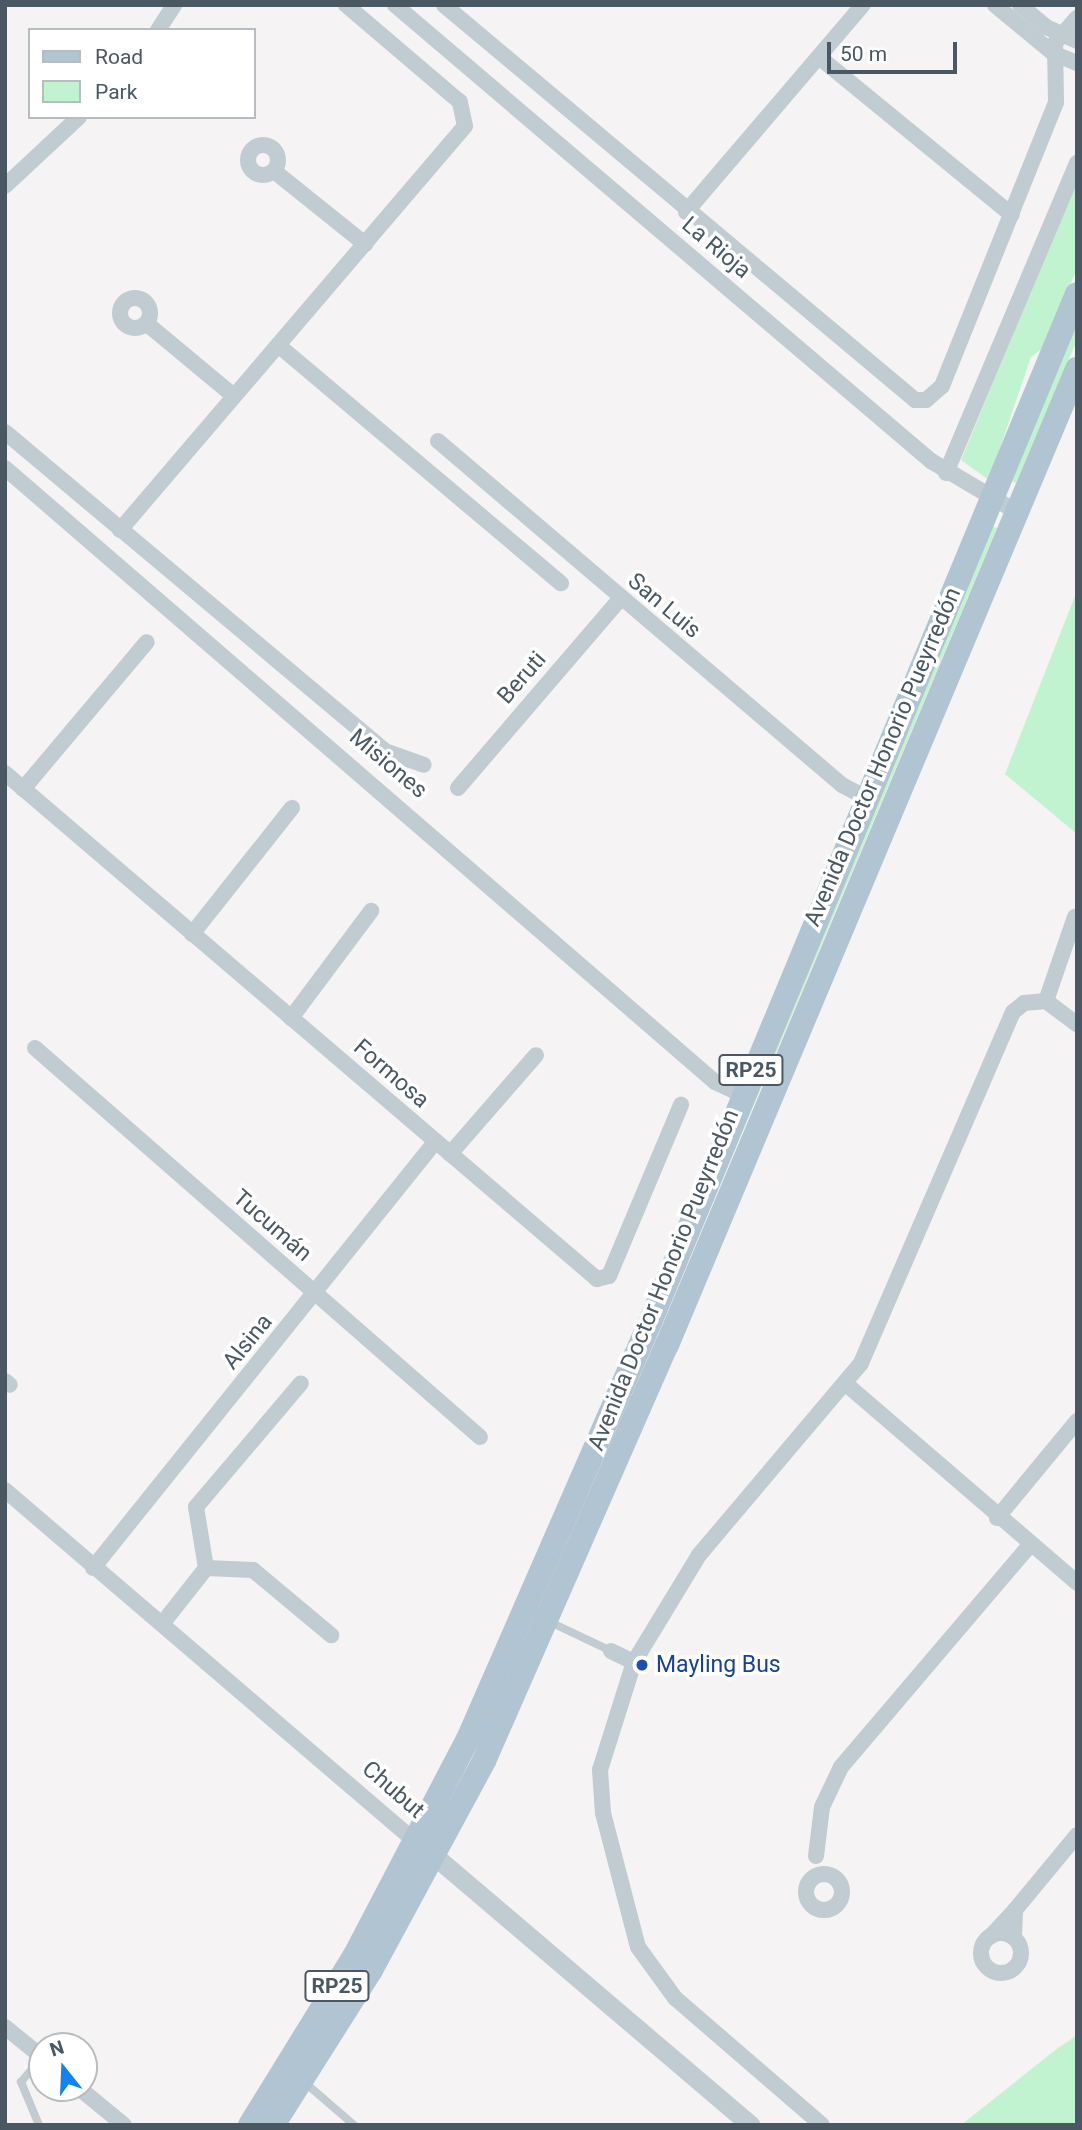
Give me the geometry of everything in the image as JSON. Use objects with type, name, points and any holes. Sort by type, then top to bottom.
[{"type":"main road","name":"Avenida Doctor Honorio Pueyrredón","points":[[536,1615],[741,1094],[1077,294]]},
{"type":"main road","name":"Avenida Doctor Honorio Pueyrredón","points":[[273,2125],[302,2080],[426,1850],[536,1615],[1077,369]]},
{"type":"main road","name":"Avenida Doctor Honorio Pueyrredón","points":[[250,2125],[426,1850]]},
{"type":"street","points":[[159,28],[174,5]]},
{"type":"street","points":[[120,530],[465,126],[467,115],[346,5]]},
{"type":"street","name":"La Rioja","points":[[395,5],[946,473],[1017,512]]},
{"type":"street","points":[[444,5],[686,212],[915,400],[926,400],[942,386],[1056,103],[1053,53],[1060,34],[1077,18]]},
{"type":"street","points":[[686,212],[863,5]]},
{"type":"street","points":[[995,5],[1053,53],[1077,63]]},
{"type":"street","points":[[1020,5],[1060,34],[1077,41]]},
{"type":"street","points":[[819,57],[1012,215]]},
{"type":"street","points":[[5,186],[77,119]]},
{"type":"street","points":[[946,473],[1077,163]]},
{"type":"street","points":[[275,171],[365,244]]},
{"type":"street","points":[[146,323],[234,396]]},
{"type":"street","points":[[278,345],[561,583]]},
{"type":"street","points":[[5,432],[384,751],[424,765]]},
{"type":"street","name":"San Luis","points":[[438,441],[620,599],[842,785],[866,798]]},
{"type":"street","name":"Misiones","points":[[5,468],[715,1082],[741,1094]]},
{"type":"street","name":"Beruti","points":[[458,788],[620,599]]},
{"type":"street","points":[[23,789],[147,642]]},
{"type":"street","name":"Formosa","points":[[5,773],[435,1142],[603,1281],[681,1105]]},
{"type":"street","points":[[192,934],[292,808]]},
{"type":"street","points":[[291,1018],[371,911]]},
{"type":"street","points":[[1046,1001],[1075,917]]},
{"type":"street","points":[[822,2125],[675,1998],[638,1947],[603,1813],[600,1770],[634,1662],[699,1555],[846,1384],[873,1342],[1013,1012],[1024,1003],[1046,1001],[1077,1024]]},
{"type":"street","name":"Tucumán","points":[[35,1048],[480,1437]]},
{"type":"street","points":[[450,1154],[536,1055]]},
{"type":"street","name":"Alsina","points":[[93,1567],[315,1295],[435,1142]]},
{"type":"street","points":[[162,1624],[205,1568],[196,1507],[300,1383]]},
{"type":"street","points":[[846,1384],[997,1518],[1077,1583]]},
{"type":"street","points":[[997,1518],[1077,1421]]},
{"type":"street","name":"Chubut","points":[[5,1490],[751,2125]]},
{"type":"street","points":[[816,1856],[843,1895],[832,1909],[809,1904],[810,1880],[822,1807],[841,1768],[1030,1545]]},
{"type":"street","points":[[205,1568],[253,1570],[331,1635]]},
{"type":"street","points":[[611,1651],[634,1662]]},
{"type":"street","points":[[1015,1910],[1014,1938],[1019,1961],[998,1972],[983,1960],[989,1937],[1077,1835]]},
{"type":"street","points":[[810,1880],[831,1875]]},
{"type":"street","points":[[989,1937],[1014,1938]]},
{"type":"street","points":[[5,2027],[28,2046]]},
{"type":"street","points":[[96,2102],[124,2125]]},
{"type":"lane","points":[[536,1615],[611,1651]]},
{"type":"lane","points":[[28,2074],[21,2082],[28,2099]]},
{"type":"lane","points":[[302,2080],[354,2125]]},
{"type":"lane","points":[[29,2102],[39,2125]]},
{"type":"green space","points":[[1077,179],[1077,269],[1043,348],[1031,357],[989,480],[961,460]]},
{"type":"green space","points":[[1077,325],[1077,340],[1016,483],[1011,481]]},
{"type":"green space","points":[[992,526],[997,528],[545,1601]]},
{"type":"green space","points":[[1077,591],[1077,834],[1005,774]]},
{"type":"green space","points":[[1077,2035],[1077,2125],[961,2125],[1054,2051]]},
{"type":"place","name":"Mayling Bus","points":[[642,1665]]}]
